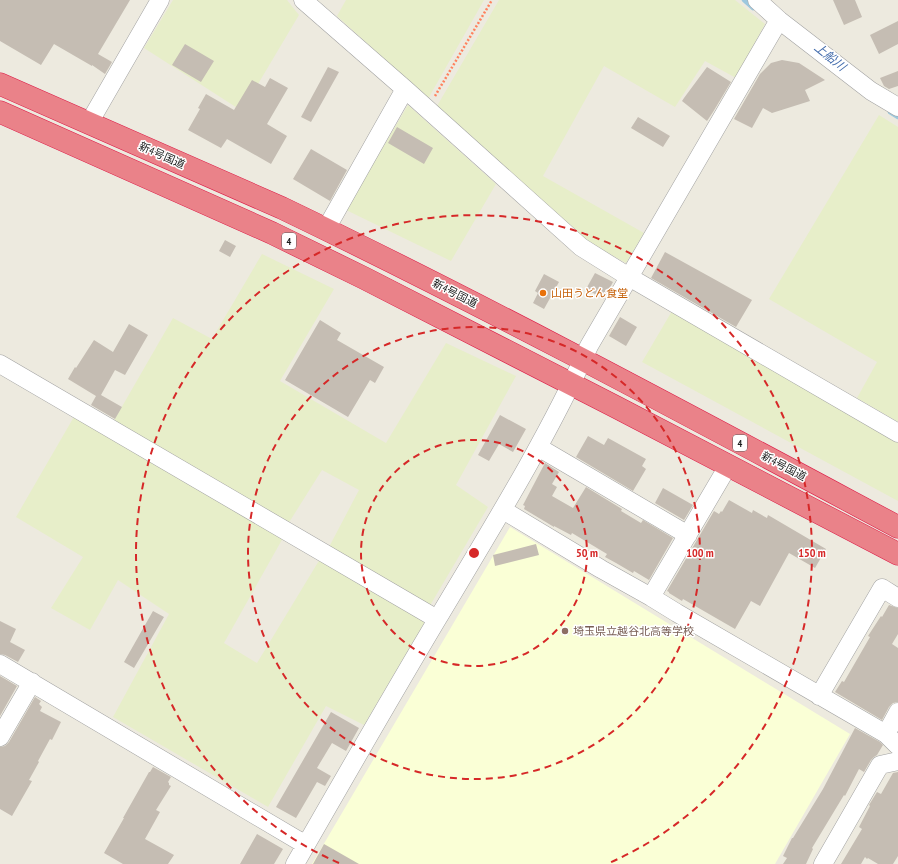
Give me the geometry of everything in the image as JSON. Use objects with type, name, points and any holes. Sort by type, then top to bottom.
[{"type":"highway","name":"新4号国道","points":[[0,84],[282,208],[452,291],[898,527]]},
{"type":"highway","name":"4","points":[[0,112],[272,233],[452,322],[898,554]]},
{"type":"street","points":[[89,123],[160,0]]},
{"type":"street","points":[[303,0],[405,89],[581,247],[629,277],[898,433]]},
{"type":"street","points":[[757,0],[775,27],[871,92],[898,107]]},
{"type":"street","points":[[295,864],[437,619],[503,510],[571,385],[589,346],[775,27]]},
{"type":"street","points":[[326,229],[405,89]]},
{"type":"street","points":[[0,364],[437,619]]},
{"type":"street","points":[[538,447],[688,536]]},
{"type":"street","points":[[651,597],[728,466]]},
{"type":"street","points":[[503,510],[892,740],[898,712]]},
{"type":"street","points":[[819,696],[882,588],[898,598]]},
{"type":"street","points":[[0,664],[306,845]]},
{"type":"street","points":[[0,736],[32,682]]},
{"type":"street","points":[[822,864],[880,765],[898,761]]},
{"type":"path","points":[[427,110],[492,0]]},
{"type":"shaded area","points":[[173,0],[287,0],[299,15],[242,111],[144,48]]},
{"type":"shaded area","points":[[346,0],[484,0],[428,99],[337,16]]},
{"type":"shaded area","points":[[499,0],[735,0],[765,24],[736,78],[705,61],[675,107],[604,66],[543,176],[644,233],[626,263],[581,238],[437,106]]},
{"type":"shaded area","points":[[408,105],[496,184],[451,261],[346,210]]},
{"type":"shaded area","points":[[879,115],[898,127],[898,422],[857,398],[877,362],[769,299]]},
{"type":"shaded area","points":[[262,254],[334,289],[280,381],[386,443],[446,343],[516,376],[456,485],[488,507],[428,609],[329,547],[359,490],[322,470],[288,524],[112,424],[173,318],[212,339]]},
{"type":"shaded area","points":[[672,311],[898,443],[898,501],[642,362]]},
{"type":"shaded area","points":[[75,415],[283,538],[224,643],[257,663],[320,559],[426,620],[364,725],[326,706],[268,807],[113,717],[169,614],[118,580],[90,630],[51,608],[83,557],[16,517]]},
{"type":"shaded area","name":"埼玉県立越谷北高等学校","points":[[510,527],[850,734],[775,864],[312,864]]},
{"type":"building","points":[[0,0],[130,0],[98,54],[112,62],[105,74],[54,44],[41,65],[0,41]]},
{"type":"building","points":[[833,0],[855,0],[862,17],[844,25]]},
{"type":"building","points":[[898,21],[898,44],[879,54],[870,35]]},
{"type":"building","points":[[185,44],[214,61],[201,82],[172,65]]},
{"type":"building","points":[[782,60],[799,63],[825,80],[805,90],[810,101],[772,113],[763,108],[752,128],[734,119],[760,74],[771,63]]},
{"type":"building","points":[[328,67],[339,72],[311,122],[301,117]]},
{"type":"building","points":[[707,67],[731,82],[707,121],[682,101]]},
{"type":"building","points":[[898,71],[898,86],[889,89],[884,86],[880,78]]},
{"type":"building","points":[[270,78],[288,88],[267,124],[287,136],[271,164],[227,139],[221,148],[188,130],[200,109],[198,108],[206,94],[234,110],[252,80],[265,87]]},
{"type":"building","points":[[638,117],[670,136],[663,147],[631,128]]},
{"type":"building","points":[[397,127],[433,148],[424,164],[388,143]]},
{"type":"building","points":[[311,149],[347,170],[330,201],[293,179]]},
{"type":"building","points":[[225,240],[236,246],[230,257],[219,251]]},
{"type":"building","points":[[665,252],[752,300],[736,327],[651,278]]},
{"type":"building","points":[[595,273],[613,282],[604,299],[586,289]]},
{"type":"building","points":[[544,274],[559,282],[544,309],[533,303],[538,293],[535,291]]},
{"type":"building","points":[[620,317],[637,327],[626,346],[609,336]]},
{"type":"building","points":[[320,320],[341,333],[337,340],[384,367],[375,383],[370,380],[348,417],[285,380]]},
{"type":"building","points":[[129,324],[148,335],[125,375],[115,370],[101,395],[122,407],[115,419],[91,405],[96,396],[68,379],[94,340],[113,352]]},
{"type":"building","points":[[500,415],[526,429],[513,452],[499,444],[489,461],[478,455]]},
{"type":"building","points":[[588,436],[604,445],[608,438],[646,459],[642,466],[646,469],[633,491],[576,457]]},
{"type":"building","points":[[545,463],[559,472],[552,484],[557,487],[552,496],[573,508],[586,487],[622,509],[621,511],[641,523],[643,520],[673,538],[649,580],[634,571],[633,573],[605,557],[607,554],[572,533],[571,535],[554,527],[524,509],[525,506],[523,505]]},
{"type":"building","points":[[663,488],[693,505],[684,520],[655,503]]},
{"type":"building","points":[[729,500],[752,513],[753,510],[767,518],[768,515],[826,549],[815,568],[789,553],[760,606],[751,601],[735,629],[683,599],[682,601],[667,591],[714,511],[719,514],[721,511],[722,512]]},
{"type":"building","points":[[536,544],[539,555],[495,566],[493,555]]},
{"type":"building","points":[[889,605],[898,608],[898,634],[892,644],[898,648],[898,702],[893,703],[889,707],[882,720],[835,692],[842,681],[844,682],[870,637],[868,636]]},
{"type":"building","points":[[153,611],[164,617],[134,668],[124,662]]},
{"type":"building","points":[[0,621],[16,629],[10,642],[25,650],[18,662],[0,654]]},
{"type":"building","points":[[0,676],[17,686],[0,716]]},
{"type":"building","points":[[35,697],[41,701],[39,704],[42,707],[40,711],[61,722],[52,740],[50,739],[38,761],[39,762],[29,780],[32,781],[12,816],[0,809],[0,747],[5,746],[9,742]]},
{"type":"building","points":[[331,712],[359,728],[346,751],[332,743],[317,768],[331,776],[325,786],[317,782],[296,818],[276,807]]},
{"type":"building","points":[[855,728],[883,745],[864,772],[859,769],[845,796],[844,795],[812,848],[813,849],[806,864],[783,864],[787,858],[783,856],[792,838],[823,789]]},
{"type":"building","points":[[153,767],[171,777],[168,782],[171,786],[156,810],[160,812],[145,839],[174,855],[168,864],[123,864],[104,853]]},
{"type":"building","points":[[898,772],[898,856],[893,864],[878,864],[865,857],[861,864],[841,864],[862,829],[859,827],[877,792],[881,794],[893,773]]},
{"type":"building","points":[[257,834],[283,849],[274,864],[240,864]]},
{"type":"building","points":[[324,844],[359,864],[313,864]]},
{"type":"waterway","name":"上船川","points":[[744,0],[753,8]]},
{"type":"waterway","name":"上船川","points":[[890,112],[898,117]]},
{"type":"place","name":"山田うどん食堂","points":[[543,293]]},
{"type":"place","name":"埼玉県立越谷北高等学校","points":[[565,631]]}]
